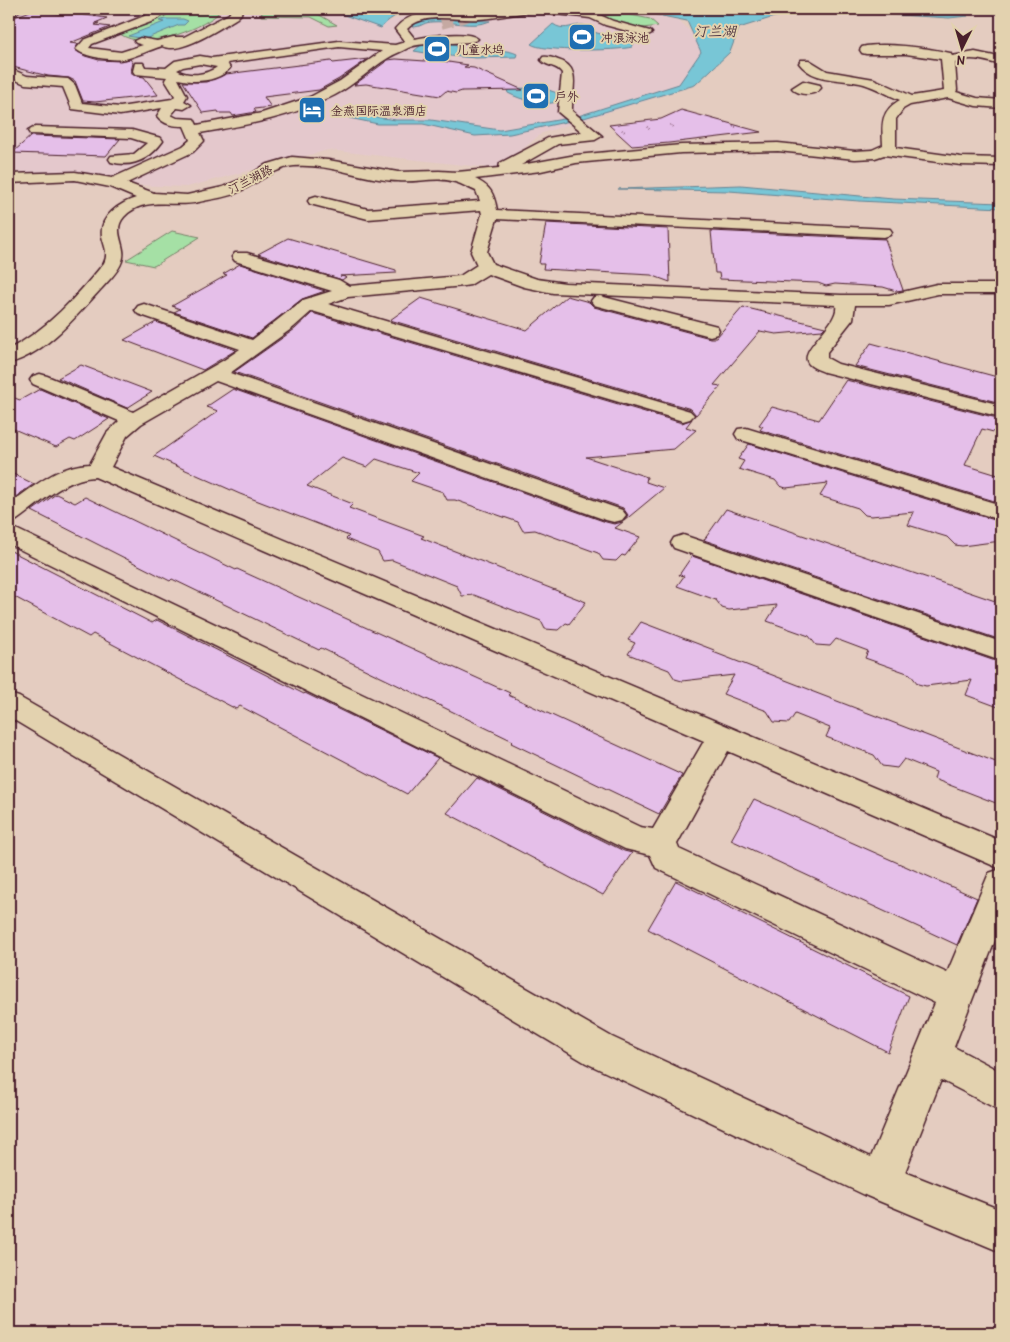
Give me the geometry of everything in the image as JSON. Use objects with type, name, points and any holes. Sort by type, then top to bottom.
[{"type":"street","points":[[9,12],[18,9]]},
{"type":"street","points":[[170,9],[99,33],[82,49],[110,56],[128,55],[168,44],[233,16],[236,14],[236,9]]},
{"type":"street","points":[[106,35],[106,39],[86,48],[116,55],[126,54],[138,48],[168,44],[223,14],[220,9]]},
{"type":"street","points":[[414,43],[403,33],[401,28],[412,20],[439,15],[497,18],[530,9]]},
{"type":"street","points":[[541,9],[593,15],[609,23],[646,33]]},
{"type":"street","points":[[88,42],[146,16]]},
{"type":"street","points":[[106,35],[168,44],[189,62]]},
{"type":"street","points":[[174,75],[171,80],[181,96],[176,104],[166,111],[164,116],[174,122],[190,126],[269,116],[331,92],[386,54],[414,43],[439,38],[472,39]]},
{"type":"street","points":[[174,75],[171,69],[189,62],[215,61],[339,44],[400,49]]},
{"type":"street","points":[[866,50],[904,50],[950,59],[979,56],[1001,61]]},
{"type":"street","points":[[948,94],[951,90],[950,59]]},
{"type":"street","points":[[457,177],[511,165],[542,145],[563,138],[594,136],[565,112],[564,98],[567,93],[569,75],[566,66],[548,60]]},
{"type":"street","points":[[138,66],[139,71],[164,71],[174,75],[198,77],[216,74],[224,68],[221,63],[215,61]]},
{"type":"street","points":[[805,63],[810,69],[824,75],[872,82],[897,96],[913,100]]},
{"type":"street","points":[[9,72],[25,80],[64,82],[69,85],[77,106],[84,108],[120,111],[176,104]]},
{"type":"street","points":[[808,106],[811,88],[824,75]]},
{"type":"street","points":[[892,150],[889,120],[895,109],[913,100],[948,94],[976,102],[1001,104]]},
{"type":"street","points":[[114,183],[188,149],[197,141],[190,126]]},
{"type":"street","points":[[35,131],[132,134],[156,141],[141,157],[116,159]]},
{"type":"street","points":[[472,182],[526,174],[576,159],[681,149],[778,146],[855,155],[892,150],[961,161],[1001,162]]},
{"type":"street","name":"汀兰湖路","points":[[9,178],[75,176],[114,183],[137,194],[152,198],[187,200],[208,196],[242,185],[270,168],[292,162],[328,164],[398,177],[439,175],[457,177],[472,182],[481,188],[488,205]]},
{"type":"street","points":[[457,177],[541,168]]},
{"type":"street","points":[[9,357],[46,336],[100,279],[113,262],[115,255],[110,234],[112,220],[122,210],[136,202],[152,198]]},
{"type":"street","points":[[316,201],[368,214],[488,205],[884,232]]},
{"type":"street","points":[[488,205],[479,252],[486,267],[542,287],[560,290],[710,330]]},
{"type":"street","points":[[241,257],[333,284],[346,292]]},
{"type":"street","points":[[98,470],[118,433],[134,420],[214,374],[254,347],[310,304],[346,292],[464,281],[486,267]]},
{"type":"street","points":[[560,290],[577,288],[841,300],[889,300],[909,297],[937,289],[1001,289]]},
{"type":"street","points":[[841,300],[846,306],[844,319],[817,352],[817,361],[831,368],[1001,411]]},
{"type":"street","points":[[310,304],[683,415]]},
{"type":"street","points":[[144,310],[254,347]]},
{"type":"street","points":[[214,374],[614,515]]},
{"type":"street","points":[[40,380],[134,420]]},
{"type":"street","points":[[746,434],[1001,513]]},
{"type":"street","points":[[9,515],[59,479],[77,471],[98,470],[1001,855]]},
{"type":"street","points":[[9,535],[636,840],[661,843]]},
{"type":"street","points":[[683,543],[1001,652]]},
{"type":"street","points":[[9,704],[599,1050],[880,1182],[1001,1231]]},
{"type":"street","points":[[661,843],[722,736]]},
{"type":"street","points":[[661,843],[667,858],[956,995]]},
{"type":"street","points":[[880,1182],[1001,883]]},
{"type":"street","points":[[932,1056],[1001,1092]]},
{"type":"path","points":[[647,127],[650,130]]},
{"type":"shaded area","name":"金燕国际温泉酒店","points":[[9,9],[331,9],[390,21],[432,9],[624,9],[680,21],[713,56],[689,87],[542,133],[499,169],[328,150],[187,187],[9,180]]},
{"type":"green space","points":[[178,9],[217,9],[218,14],[197,27],[156,40],[130,39],[120,34]]},
{"type":"green space","points":[[263,9],[309,9],[337,25],[329,26],[311,17],[261,16]]},
{"type":"green space","points":[[617,12],[650,19],[658,26],[630,27],[604,16]]},
{"type":"green space","points":[[172,231],[200,237],[154,266],[126,260]]},
{"type":"water","points":[[327,9],[423,9],[400,14],[385,23],[381,28]]},
{"type":"water","name":"汀兰湖","points":[[628,9],[957,9],[968,16],[949,18],[833,11],[774,17],[739,28],[730,52],[695,85],[584,118],[510,134],[475,136],[423,124],[378,124],[349,118],[357,114],[396,120],[431,120],[500,130],[575,117],[679,84],[701,52],[687,21]]},
{"type":"water","points":[[183,19],[188,21],[184,25],[179,25],[145,39],[128,36],[164,22],[159,21]]},
{"type":"water","points":[[429,19],[490,21],[476,24],[431,22],[412,27],[416,23]]},
{"type":"water","name":"冲浪泳池","points":[[553,24],[563,28],[583,25],[597,33],[621,36],[634,43],[632,47],[596,50],[563,50],[538,47],[531,44]]},
{"type":"water","name":"儿童水坞","points":[[435,41],[456,44],[458,50],[463,54],[483,56],[485,51],[509,51],[517,54],[516,57],[476,58],[414,51],[421,45]]},
{"type":"water","name":"户外","points":[[511,88],[543,89],[559,95],[557,102],[539,103],[508,93],[507,90]]},
{"type":"water","points":[[741,185],[893,199],[1001,203],[1001,208],[859,201],[729,191],[618,189]]},
{"type":"building","points":[[33,10],[107,18],[95,23],[99,23],[95,25],[110,27],[70,43],[78,44],[75,50],[85,56],[99,60],[120,61],[130,59],[133,63],[131,71],[133,75],[144,77],[158,95],[95,102],[83,101],[75,81],[69,78],[48,76],[9,66],[9,19]]},
{"type":"building","points":[[368,59],[319,90],[264,97],[271,107],[254,109],[256,112],[233,116],[231,113],[219,113],[218,111],[203,113],[183,82],[206,82],[226,74],[331,61],[333,63]]},
{"type":"building","points":[[429,59],[468,65],[464,67],[474,68],[523,90],[462,91],[456,93],[446,91],[440,96],[366,84],[354,85],[388,60],[425,61]]},
{"type":"building","points":[[681,110],[761,132],[632,146],[609,125],[661,119]]},
{"type":"building","points":[[31,136],[120,139],[106,156],[12,153]]},
{"type":"building","points":[[546,223],[668,229],[670,282],[651,275],[543,269],[544,264],[539,264]]},
{"type":"building","points":[[711,231],[885,239],[903,290],[896,291],[883,287],[835,284],[826,286],[818,283],[720,279],[719,273],[715,273]]},
{"type":"building","points":[[288,238],[396,270],[396,273],[340,276],[346,277],[342,280],[258,254]]},
{"type":"building","points":[[240,264],[325,291],[302,299],[252,338],[174,312],[180,309],[172,306],[227,275],[223,274]]},
{"type":"building","points":[[567,296],[589,302],[594,307],[710,338],[716,338],[743,307],[825,327],[822,330],[776,334],[760,331],[714,385],[721,386],[696,415],[691,409],[390,320],[421,298],[527,330]]},
{"type":"building","points":[[312,313],[682,423],[692,419],[686,427],[696,430],[674,449],[586,457],[647,477],[646,482],[664,488],[624,521],[628,515],[623,508],[234,372],[295,329]]},
{"type":"building","points":[[156,322],[236,350],[203,370],[124,340]]},
{"type":"building","points":[[871,343],[1001,378],[1001,403],[855,366]]},
{"type":"building","points":[[81,365],[152,392],[127,408],[58,378]]},
{"type":"building","points":[[846,380],[1001,419],[1001,434],[982,429],[965,465],[1001,476],[1001,503],[760,430],[763,426],[759,425],[772,407],[819,420]]},
{"type":"building","points":[[40,389],[109,419],[75,441],[70,439],[56,447],[9,427],[9,396],[20,400]]},
{"type":"building","points":[[233,389],[606,522],[614,524],[623,522],[615,528],[640,537],[625,556],[622,555],[616,561],[603,560],[598,553],[535,530],[523,531],[518,522],[455,500],[447,500],[443,492],[411,481],[419,473],[376,459],[367,467],[342,458],[307,486],[353,504],[349,508],[424,536],[421,538],[586,602],[569,624],[566,623],[558,630],[545,629],[541,621],[474,595],[462,596],[457,586],[392,560],[383,561],[378,552],[346,539],[349,536],[240,494],[154,456],[218,411],[206,407]]},
{"type":"building","points":[[749,444],[1001,522],[1001,541],[962,546],[955,545],[947,537],[908,525],[914,512],[865,515],[858,508],[820,496],[828,483],[786,488],[780,486],[775,480],[739,469],[744,461],[738,459]]},
{"type":"building","points":[[9,472],[34,484],[11,500],[9,499]]},
{"type":"building","points":[[56,494],[75,503],[85,497],[236,570],[510,693],[508,695],[682,775],[659,814],[511,743],[513,741],[321,648],[319,650],[172,579],[170,581],[32,511]]},
{"type":"building","points":[[726,509],[1001,603],[1001,640],[704,540]]},
{"type":"building","points":[[9,550],[152,623],[157,620],[304,694],[438,758],[407,794],[240,706],[236,709],[93,634],[89,637],[9,594]]},
{"type":"building","points":[[692,556],[1001,663],[1001,708],[966,695],[972,680],[926,686],[918,684],[910,674],[865,658],[868,651],[836,639],[830,646],[816,645],[809,636],[767,621],[777,605],[729,610],[722,608],[716,600],[677,586],[684,576],[679,575]]},
{"type":"building","points":[[641,622],[714,650],[713,652],[811,691],[1001,764],[1001,805],[934,779],[936,772],[904,759],[897,768],[882,766],[874,755],[826,737],[830,728],[795,714],[789,723],[774,722],[767,711],[723,694],[734,675],[682,681],[675,679],[669,670],[628,654],[635,643],[628,640]]},
{"type":"building","points":[[477,778],[624,851],[632,853],[603,895],[447,813]]},
{"type":"building","points":[[754,799],[977,898],[957,945],[731,840]]},
{"type":"building","points":[[676,881],[909,996],[888,1052],[648,929]]},
{"type":"tunnel","points":[[441,23],[492,9]]},
{"type":"place","name":"冲浪泳池","points":[[582,37]]},
{"type":"place","name":"儿童水坞","points":[[437,49]]},
{"type":"place","name":"户外","points":[[536,96]]},
{"type":"place","name":"金燕国际温泉酒店","points":[[312,110]]}]
